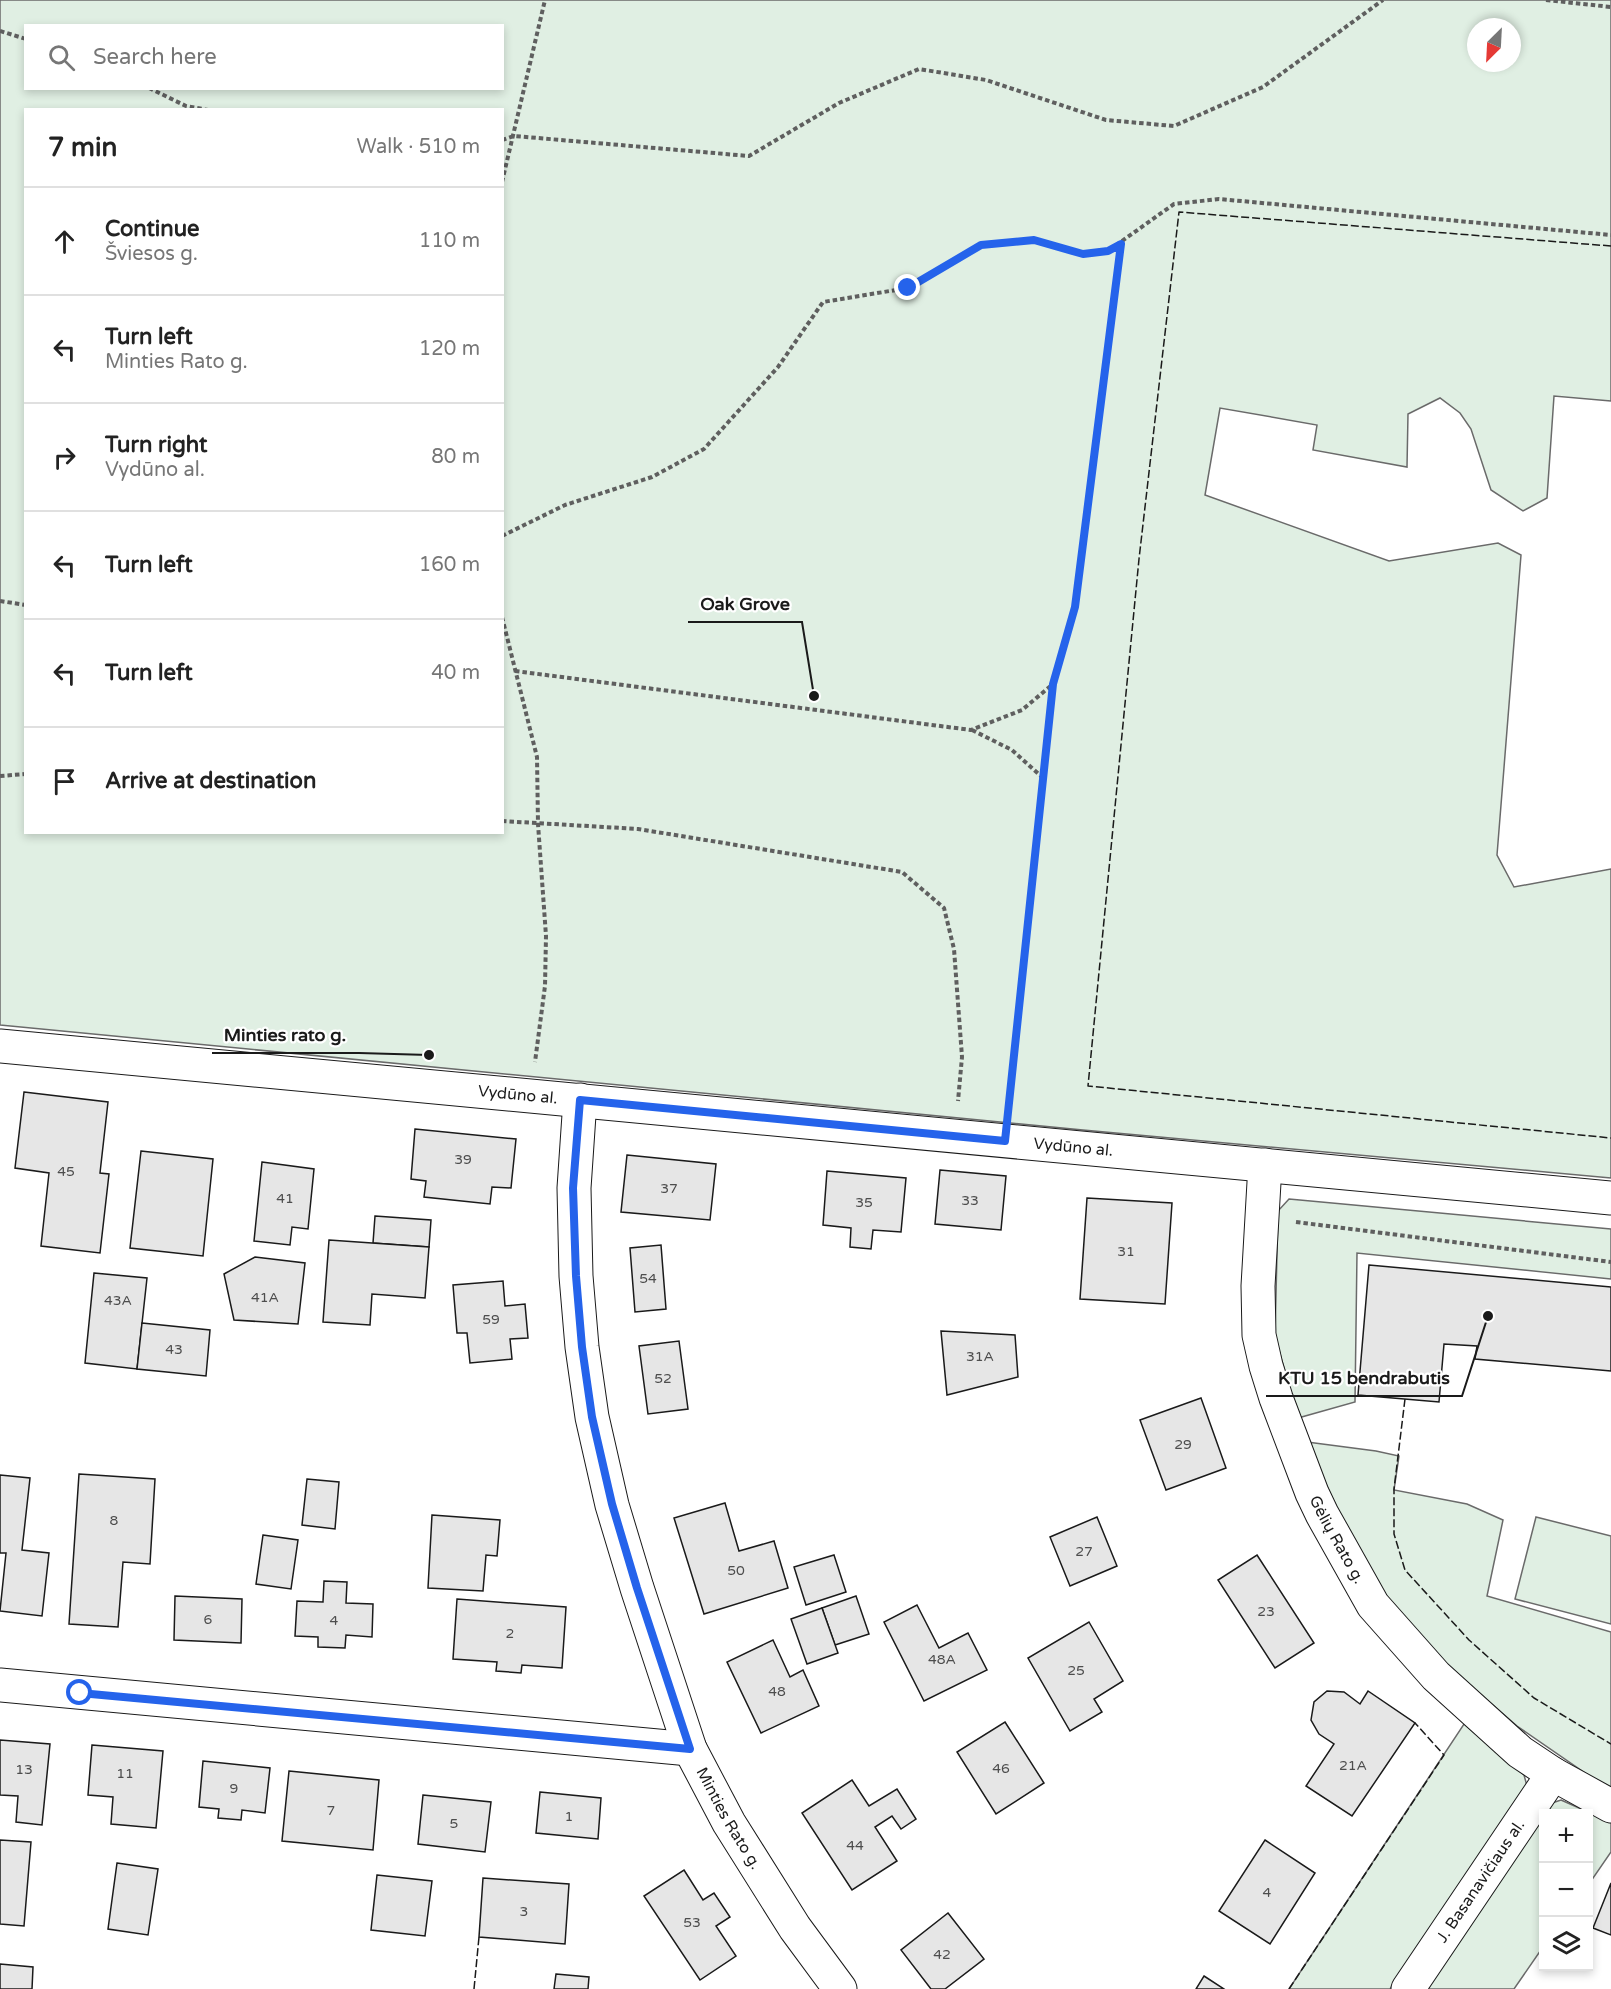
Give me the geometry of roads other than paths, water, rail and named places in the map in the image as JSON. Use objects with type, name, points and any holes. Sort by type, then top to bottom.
[{"type":"street","name":"Vydūno al.","points":[[0,1046],[1611,1198]]},
{"type":"street","name":"Minties Rato g.","points":[[580,1100],[573,1188],[576,1276],[582,1347],[592,1417],[612,1504],[690,1749],[729,1823],[795,1928],[840,1989]]},
{"type":"street","name":"Gėlių Rato g.","points":[[1265,1165],[1258,1296],[1259,1335],[1263,1356],[1288,1432],[1322,1514],[1373,1605],[1436,1676],[1520,1752],[1553,1774],[1611,1806]]},
{"type":"street","points":[[0,1685],[690,1749]]},
{"type":"street","name":"J. Basanavičiaus al.","points":[[1408,1989],[1553,1774]]},
{"type":"place","name":"Oak Grove","points":[[814,696]]},
{"type":"place","name":"Minties rato g.","points":[[429,1055]]},
{"type":"place","name":"KTU 15 bendrabutis","points":[[1488,1316]]}]
